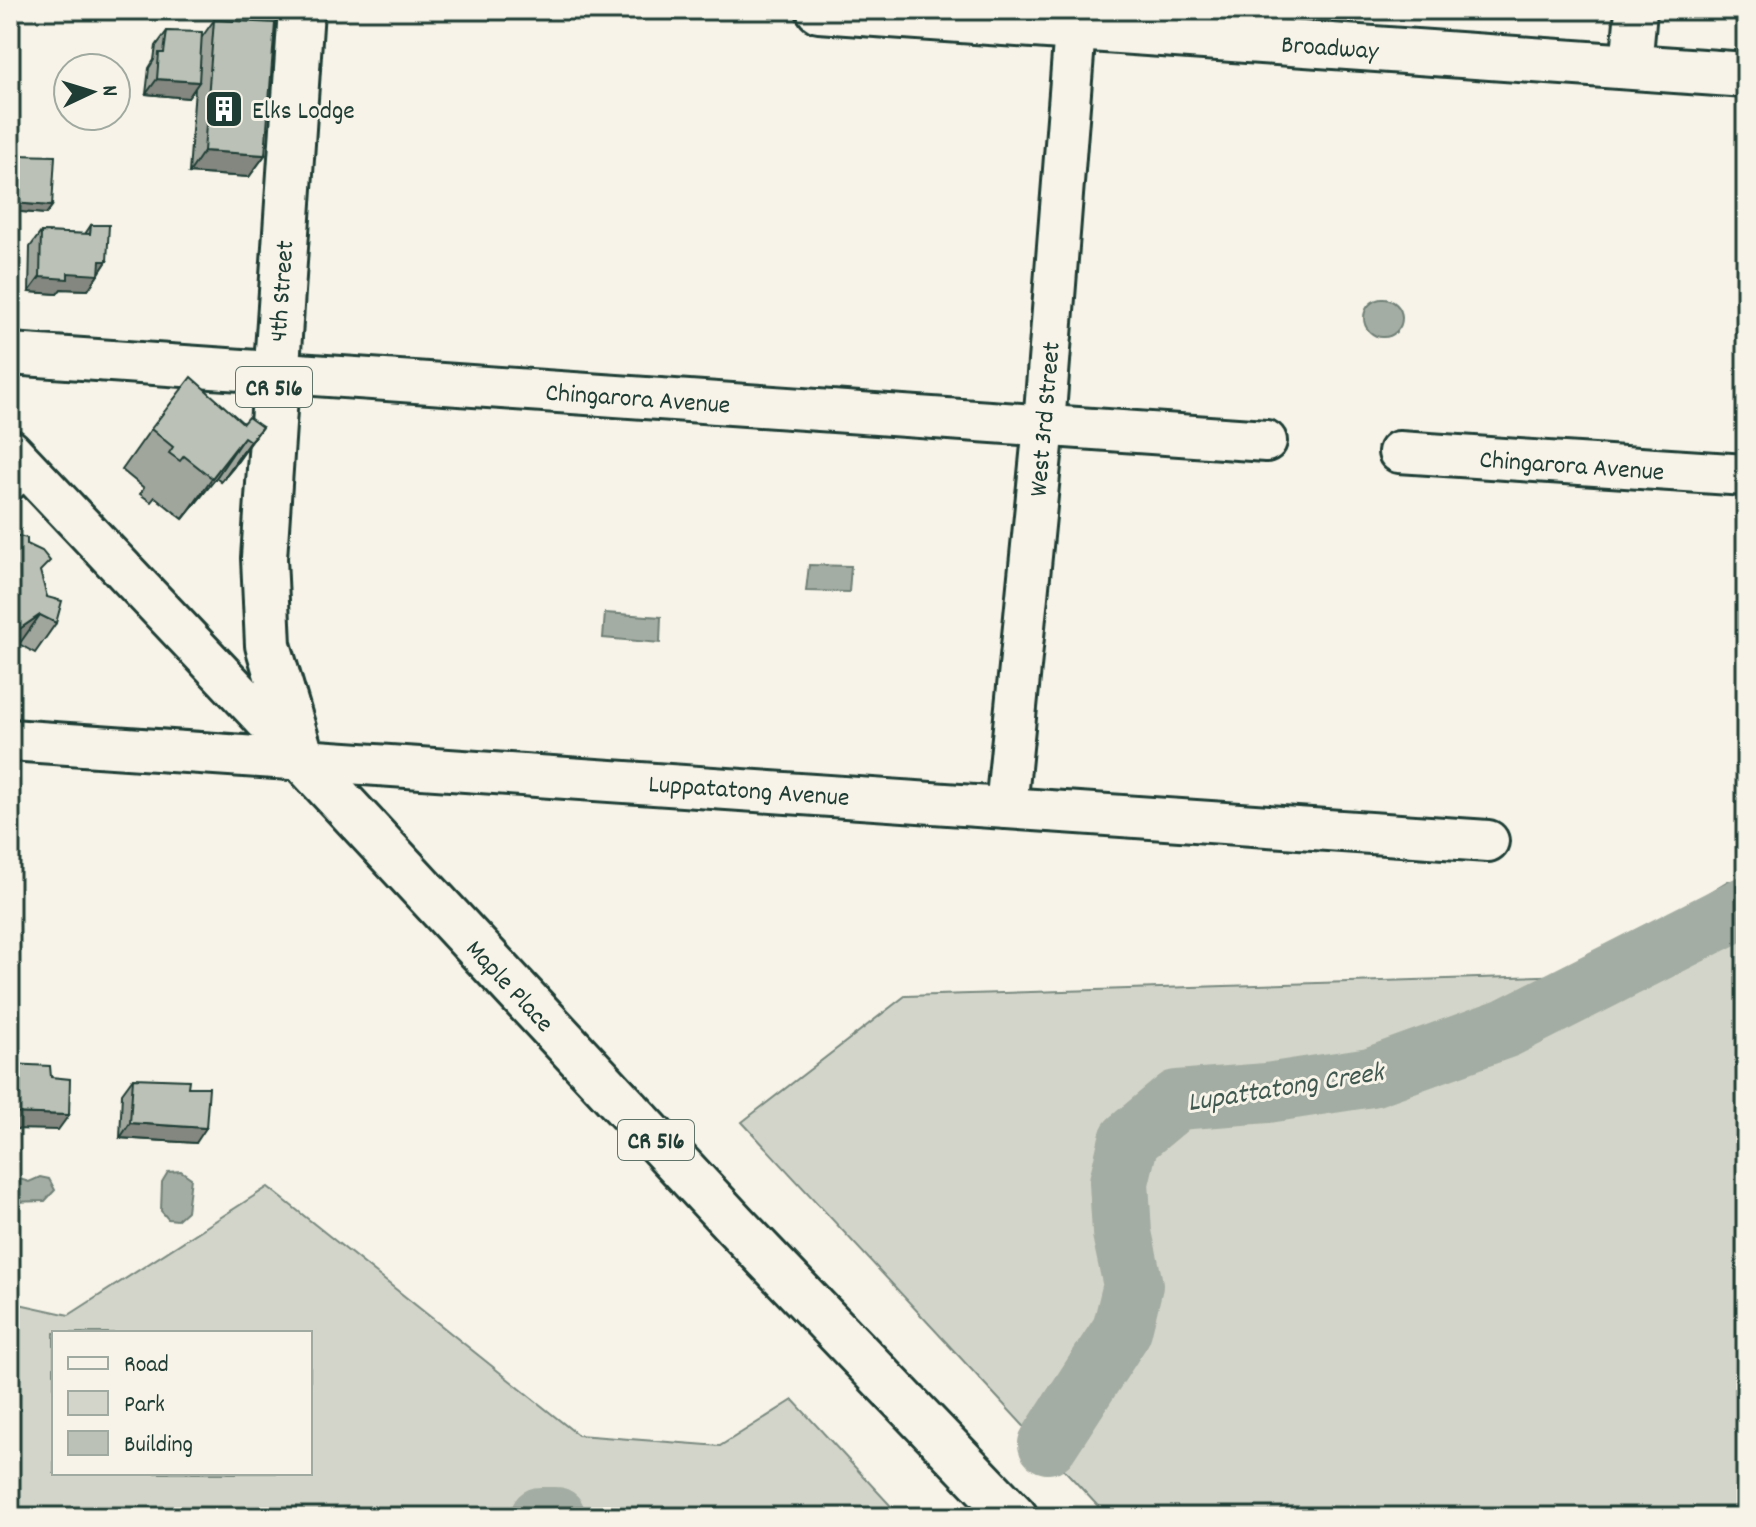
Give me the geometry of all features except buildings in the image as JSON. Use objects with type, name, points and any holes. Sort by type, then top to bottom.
[{"type":"main road","name":"4th Street","points":[[301,10],[264,558],[268,645],[302,759]]},
{"type":"main road","name":"Broadway","points":[[819,10],[1746,75]]},
{"type":"main road","name":"Maple Place","points":[[302,759],[726,1215],[1015,1517]]},
{"type":"street","points":[[1631,67],[1636,10]]},
{"type":"street","name":"West 3rd Street","points":[[1006,808],[1044,425],[1075,29]]},
{"type":"street","name":"Chingarora Avenue","points":[[10,354],[1266,441]]},
{"type":"street","name":"Chingarora Avenue","points":[[1399,452],[1746,475]]},
{"type":"street","name":"Maple Place","points":[[17,472],[302,759]]},
{"type":"street","name":"Luppatatong Avenue","points":[[10,740],[1488,841]]},
{"type":"green space","points":[[1728,881],[1746,881],[1746,1517],[1108,1517],[742,1122],[905,996],[1573,975]]},
{"type":"green space","points":[[268,1187],[578,1435],[720,1446],[793,1400],[901,1517],[10,1517],[10,1302],[69,1315]]},
{"type":"shaded area","points":[[1383,299],[1396,305],[1402,318],[1396,331],[1383,337],[1370,331],[1364,318],[1370,305]]},
{"type":"shaded area","points":[[809,565],[851,566],[849,592],[806,591]]},
{"type":"shaded area","points":[[605,613],[661,617],[660,643],[603,638]]},
{"type":"shaded area","points":[[181,1171],[191,1178],[187,1211],[177,1220],[168,1219],[161,1211],[162,1182],[168,1172]]},
{"type":"shaded area","points":[[10,1176],[29,1182],[40,1177],[49,1179],[55,1190],[45,1201],[10,1202]]},
{"type":"waterway","name":"Lupattatong Creek","points":[[1048,1444],[1122,1330],[1133,1285],[1122,1233],[1119,1182],[1129,1140],[1177,1100],[1267,1093],[1371,1077],[1506,1028],[1746,906]]},
{"type":"waterway","points":[[540,1517],[556,1517]]},
{"type":"place","name":"Elks Lodge","points":[[224,109]]}]
